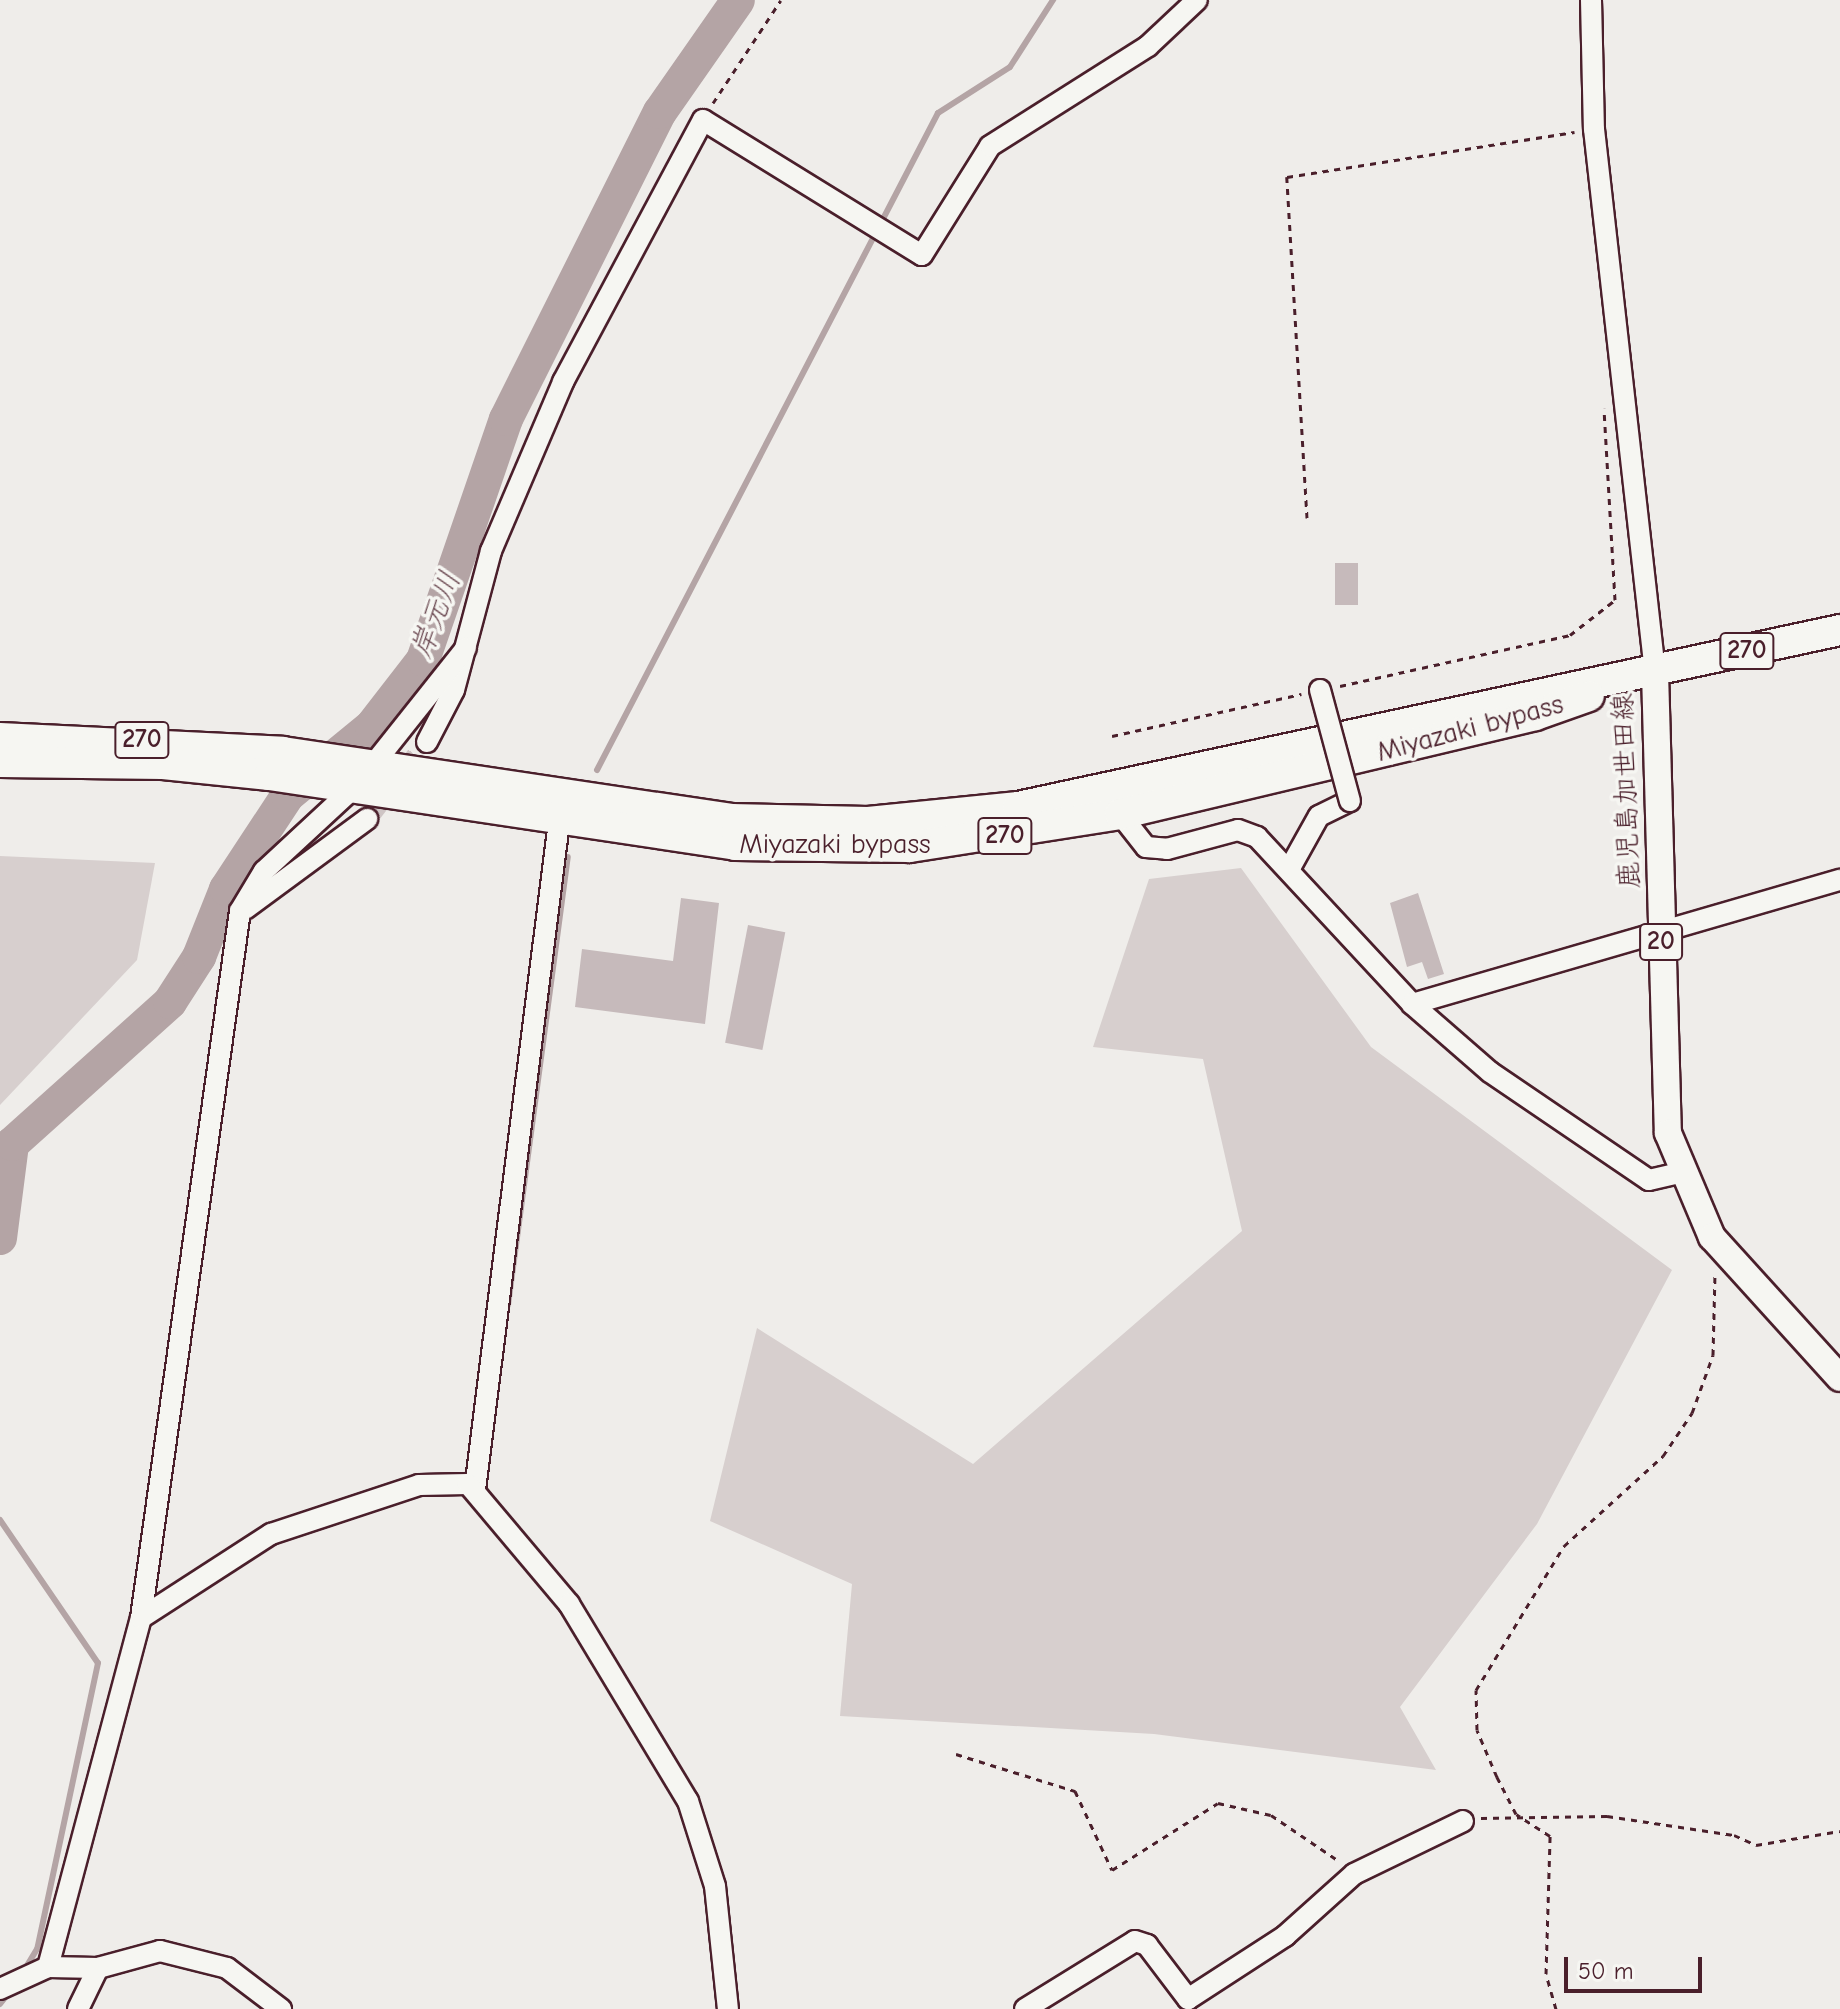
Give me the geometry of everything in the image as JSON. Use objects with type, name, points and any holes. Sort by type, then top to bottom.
[{"type":"highway","name":"Miyazaki bypass","points":[[560,809],[731,819],[936,818],[1018,807],[1530,692],[1655,672],[1840,630]]},
{"type":"highway","name":"Miyazaki bypass","points":[[0,738],[276,763],[356,774],[560,809],[735,845],[850,848],[973,841],[1120,814],[1535,715],[1655,672]]},
{"type":"highway","name":"Miyazaki bypass","points":[[0,762],[276,763]]},
{"type":"main road","name":"鹿児島加世田線","points":[[1655,672],[1663,1088],[1679,1173],[1712,1237],[1840,1378]]},
{"type":"street","points":[[427,742],[466,648],[491,551],[563,382],[703,120],[922,255],[990,146],[1148,46],[1197,0]]},
{"type":"street","points":[[1591,0],[1594,129],[1655,672]]},
{"type":"street","points":[[48,1967],[141,1618],[239,913],[264,871],[356,774],[466,648]]},
{"type":"street","points":[[1291,866],[1319,816],[1350,801],[1320,690]]},
{"type":"street","points":[[475,1489],[560,809]]},
{"type":"street","points":[[1120,814],[1146,847],[1167,849],[1238,830],[1291,866],[1412,1004],[1490,1072],[1649,1180],[1679,1173]]},
{"type":"street","points":[[239,913],[367,819]]},
{"type":"street","points":[[1412,1004],[1661,926],[1840,880]]},
{"type":"street","points":[[141,1618],[255,1542],[306,1520],[419,1485],[449,1481],[475,1489],[569,1604],[688,1801],[715,1886],[728,2009]]},
{"type":"street","points":[[1025,2009],[1135,1941],[1147,1945],[1188,1999],[1285,1936],[1354,1874],[1463,1821]]},
{"type":"street","points":[[0,1989],[48,1967],[98,1968],[160,1951],[227,1968],[281,2009]]},
{"type":"street","points":[[78,2009],[98,1968]]},
{"type":"path","points":[[703,120],[781,0]]},
{"type":"path","points":[[1307,518],[1287,177],[1594,129]]},
{"type":"path","points":[[1112,736],[1570,635],[1615,600],[1603,394],[1621,382]]},
{"type":"path","points":[[1556,2009],[1546,1974],[1550,1836],[1516,1814],[1477,1730],[1476,1690],[1564,1546],[1663,1456],[1692,1413],[1713,1355],[1712,1237]]},
{"type":"path","points":[[956,1754],[1075,1791],[1112,1870],[1218,1803],[1271,1815],[1354,1874]]},
{"type":"path","points":[[1463,1821],[1516,1814],[1607,1816],[1734,1835],[1756,1845],[1840,1831]]},
{"type":"shaded area","points":[[0,856],[155,863],[137,960],[0,1105]]},
{"type":"shaded area","points":[[1241,868],[1371,1047],[1672,1270],[1537,1524],[1400,1707],[1436,1770],[1154,1734],[840,1716],[852,1584],[710,1521],[757,1328],[973,1464],[1242,1231],[1203,1059],[1093,1047],[1149,879]]},
{"type":"building","points":[[1335,563],[1358,563],[1358,605],[1335,605]]},
{"type":"building","points":[[1418,893],[1444,974],[1428,979],[1422,962],[1407,967],[1390,903]]},
{"type":"building","points":[[681,898],[719,903],[705,1024],[575,1007],[582,949],[673,961]]},
{"type":"building","points":[[748,925],[785,932],[762,1050],[725,1043]]},
{"type":"waterway","name":"岸元川","points":[[0,1238],[12,1144],[170,1002],[199,957],[226,889],[288,795],[372,726],[423,660],[506,419],[660,112],[738,0]]},
{"type":"waterway","points":[[597,770],[938,113],[1010,67],[1053,0]]},
{"type":"waterway","points":[[508,1305],[568,857]]},
{"type":"waterway","points":[[0,1520],[98,1663],[37,1949],[23,1972]]},
{"type":"waterway","points":[[0,2004],[10,1991]]},
{"type":"tunnel","points":[[367,819],[427,742]]}]
